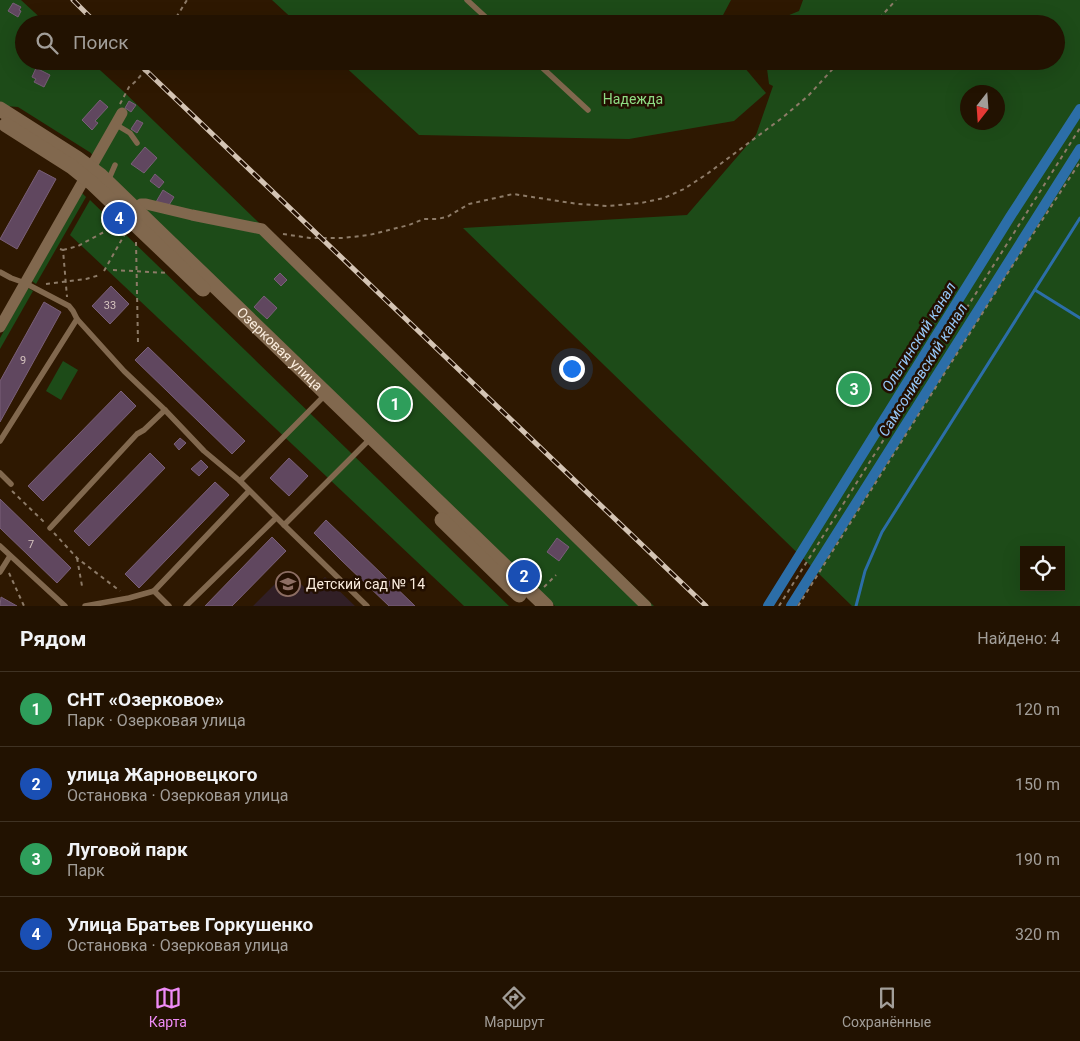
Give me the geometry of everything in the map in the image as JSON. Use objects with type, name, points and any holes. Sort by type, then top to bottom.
[{"type":"street","name":"Озерковая улица","points":[[0,109],[88,172],[102,191],[546,606]]},
{"type":"street","points":[[0,327],[122,113]]},
{"type":"street","name":"Озерковая улица","points":[[0,121],[107,182],[323,398]]},
{"type":"street","points":[[135,209],[142,204],[146,204],[262,229],[646,606]]},
{"type":"street","name":"Озерковая улица","points":[[368,441],[531,606]]},
{"type":"lane","points":[[467,0],[483,15]]},
{"type":"lane","points":[[545,70],[588,110]]},
{"type":"lane","points":[[115,124],[130,133],[137,143]]},
{"type":"lane","points":[[107,182],[115,165]]},
{"type":"lane","points":[[0,272],[69,306],[77,319],[124,371],[204,450],[240,481],[367,606]]},
{"type":"lane","points":[[0,441],[77,319]]},
{"type":"lane","points":[[240,481],[323,398]]},
{"type":"lane","points":[[50,528],[137,434],[144,430],[165,410]]},
{"type":"lane","points":[[284,525],[368,441]]},
{"type":"lane","points":[[0,472],[11,484]]},
{"type":"lane","points":[[85,606],[129,598],[154,591],[249,491]]},
{"type":"lane","points":[[186,606],[276,518]]},
{"type":"lane","points":[[0,546],[65,606]]},
{"type":"lane","points":[[0,572],[10,556]]},
{"type":"lane","points":[[154,591],[169,606]]},
{"type":"path","points":[[178,15],[187,0]]},
{"type":"path","points":[[882,15],[896,0]]},
{"type":"path","points":[[122,113],[120,104],[129,87],[145,70]]},
{"type":"path","points":[[262,229],[278,234],[310,238],[344,238],[370,235],[424,219],[437,219],[447,216],[469,204],[513,194],[578,204],[608,206],[641,203],[664,198],[684,189],[708,174],[782,118],[808,96],[832,70]]},
{"type":"path","points":[[779,606],[1080,128]]},
{"type":"path","points":[[798,606],[1080,162]]},
{"type":"path","points":[[69,306],[61,249],[78,246],[119,224]]},
{"type":"path","points":[[104,272],[126,231]]},
{"type":"path","points":[[136,240],[138,343]]},
{"type":"path","points":[[113,270],[170,274]]},
{"type":"path","points":[[36,289],[43,285],[86,280],[100,276]]},
{"type":"path","points":[[11,484],[12,491],[50,528],[77,558],[129,598]]},
{"type":"path","points":[[77,558],[82,586]]},
{"type":"path","points":[[5,564],[24,606]]},
{"type":"path","points":[[541,590],[556,574]]},
{"type":"shaded area","name":"Детский сад № 14","points":[[288,571],[308,591],[325,577],[355,606],[253,606]]},
{"type":"green space","points":[[0,0],[21,0],[37,15],[15,15],[15,70],[100,70],[654,606],[555,606],[99,168],[91,153],[18,107],[6,106],[0,102]]},
{"type":"green space","points":[[272,0],[731,0],[723,15],[288,15]]},
{"type":"green space","points":[[803,0],[1080,0],[1080,606],[852,606],[463,228],[687,215],[756,135],[773,86],[769,84],[767,70],[1065,70],[1065,15],[789,15],[799,11]]},
{"type":"green space","name":"Надежда","points":[[349,70],[747,70],[766,93],[734,121],[629,139],[419,135]]},
{"type":"green space","points":[[82,193],[86,197],[36,284],[32,281]]},
{"type":"green space","points":[[90,200],[509,606],[464,606],[70,235]]},
{"type":"green space","points":[[28,288],[33,291],[0,349],[0,338]]},
{"type":"green space","points":[[63,361],[78,370],[61,400],[46,391]]},
{"type":"building","points":[[13,3],[21,7],[19,15],[15,15],[8,11]]},
{"type":"building","points":[[35,70],[40,70],[50,75],[44,87],[34,82],[36,79],[32,77]]},
{"type":"building","points":[[100,100],[108,107],[95,121],[98,123],[92,130],[82,120]]},
{"type":"building","points":[[129,101],[136,105],[131,112],[125,108]]},
{"type":"building","points":[[137,120],[143,123],[137,133],[131,129]]},
{"type":"building","points":[[145,147],[157,158],[144,173],[131,164]]},
{"type":"building","points":[[39,170],[56,179],[17,249],[0,239]]},
{"type":"building","points":[[155,174],[164,182],[159,188],[150,181]]},
{"type":"building","points":[[163,190],[174,197],[169,205],[156,202]]},
{"type":"building","points":[[280,273],[287,280],[281,286],[274,279]]},
{"type":"building","points":[[111,286],[129,304],[110,324],[92,306]]},
{"type":"building","points":[[264,296],[277,308],[267,319],[254,307]]},
{"type":"building","points":[[44,302],[61,312],[0,422],[0,381]]},
{"type":"building","points":[[148,347],[245,441],[232,454],[135,360]]},
{"type":"building","points":[[121,391],[136,406],[43,501],[28,486]]},
{"type":"building","points":[[180,438],[186,443],[179,450],[174,444]]},
{"type":"building","points":[[150,453],[165,468],[89,546],[74,531]]},
{"type":"building","points":[[289,458],[308,476],[289,496],[270,478]]},
{"type":"building","points":[[201,460],[208,467],[199,476],[191,469]]},
{"type":"building","points":[[215,482],[229,495],[139,588],[125,574]]},
{"type":"building","points":[[0,499],[71,568],[57,583],[0,528]]},
{"type":"building","points":[[326,520],[415,606],[389,606],[341,560],[314,533]]},
{"type":"building","points":[[272,537],[286,551],[232,606],[205,606]]},
{"type":"building","points":[[557,538],[569,547],[559,561],[547,552]]},
{"type":"building","points":[[1,597],[17,606],[0,606]]},
{"type":"waterway","name":"Ольгинский канал","points":[[768,606],[1010,217],[1080,109]]},
{"type":"waterway","name":"Самсониевский канал","points":[[791,606],[1080,149]]},
{"type":"waterway","points":[[856,606],[865,571],[882,532],[1080,218]]},
{"type":"waterway","points":[[1035,290],[1080,318]]},
{"type":"railway","points":[[73,0],[88,15]]},
{"type":"railway","points":[[145,70],[706,606]]},
{"type":"place","name":"Улица Братьев Горкушенко","points":[[119,218]]},
{"type":"place","name":"Луговой парк","points":[[854,389]]},
{"type":"place","name":"СНТ «Озерковое»","points":[[395,404]]},
{"type":"place","name":"улица Жарновецкого","points":[[524,576]]},
{"type":"place","name":"Детский сад № 14","points":[[288,584]]}]
